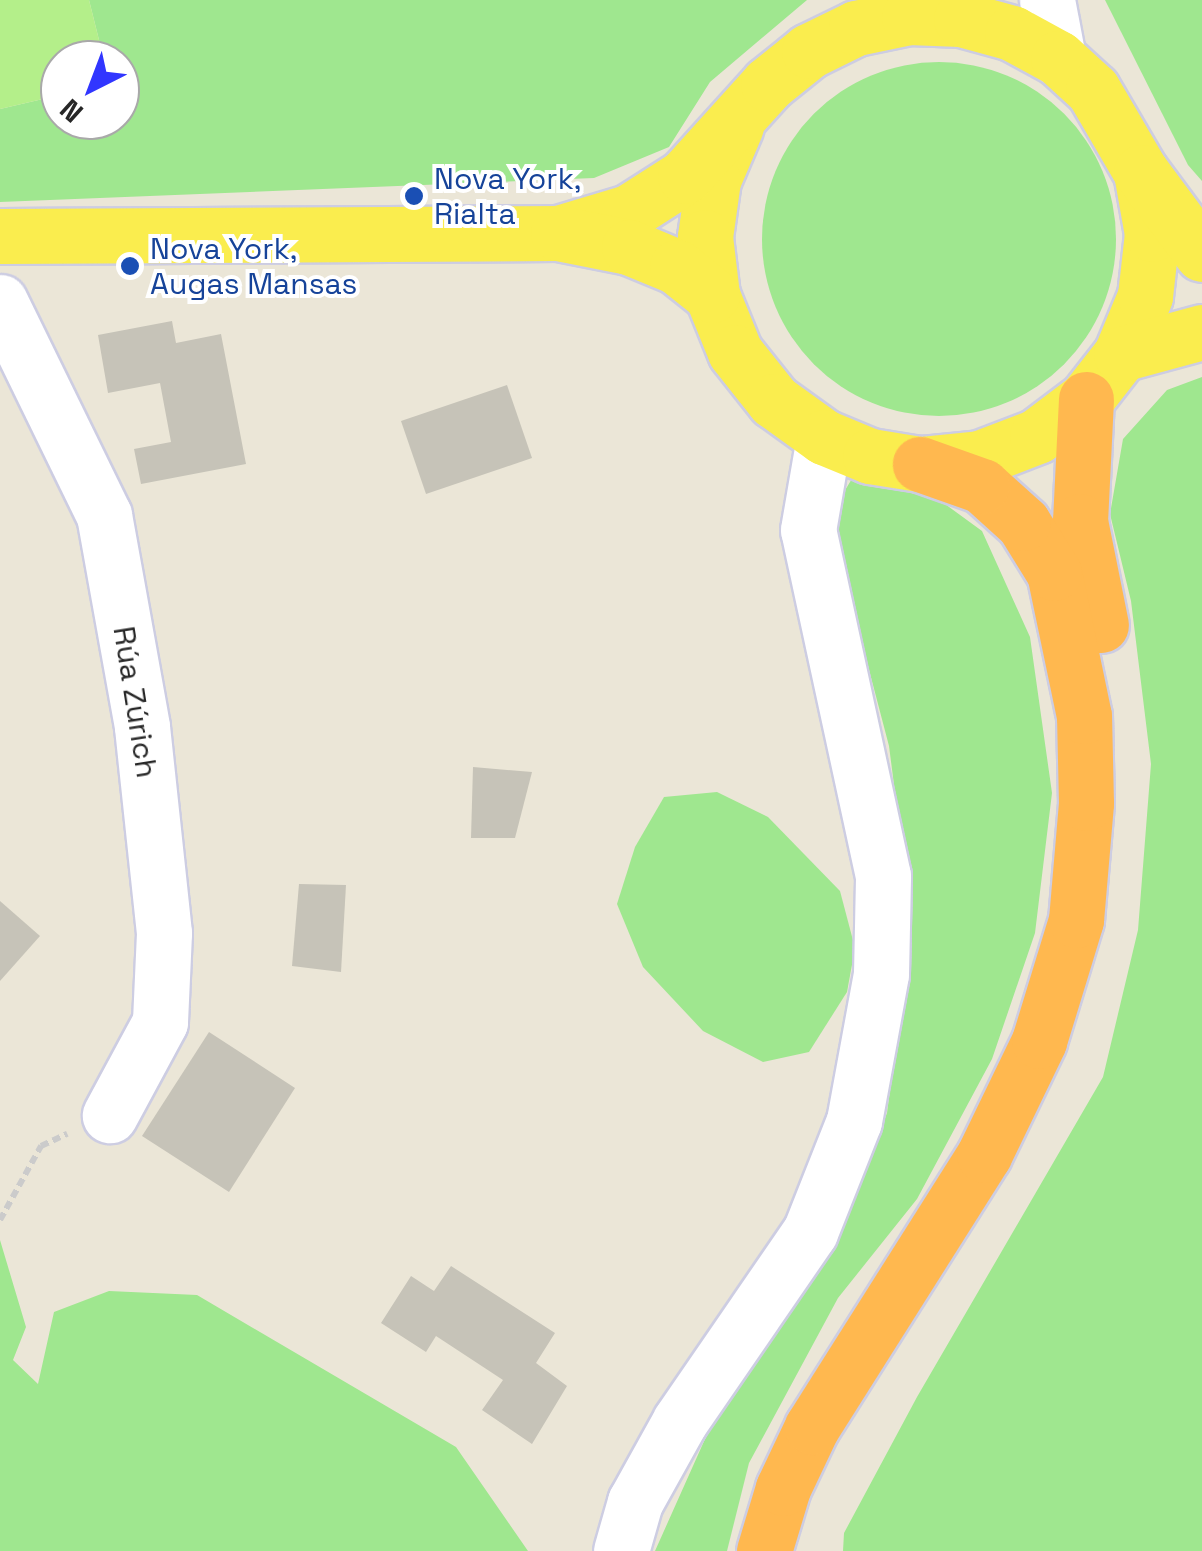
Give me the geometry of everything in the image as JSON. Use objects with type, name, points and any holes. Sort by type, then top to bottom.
[{"type":"highway","points":[[804,1551],[818,1492],[1039,1122],[1104,952],[1117,871],[1118,786],[1114,686],[1080,521],[1086,400]]},
{"type":"highway","points":[[764,1551],[783,1488],[812,1427],[984,1155],[1039,1040],[1076,920],[1086,803],[1084,716],[1054,573],[1023,523],[982,486],[920,464]]},
{"type":"main road","points":[[558,232],[628,212],[685,176],[736,126],[768,84],[808,51],[856,28],[920,9],[1012,33],[1058,58],[1094,90],[1141,172],[1202,254]]},
{"type":"main road","points":[[736,126],[713,180],[705,237],[712,295],[736,352],[774,401],[824,437],[870,456],[920,464],[980,458],[1037,436],[1086,400],[1121,354],[1145,296],[1152,234],[1141,172]]},
{"type":"main road","points":[[0,236],[558,232],[629,247],[677,267],[712,295]]},
{"type":"main road","points":[[1121,354],[1202,332]]},
{"type":"street","points":[[1047,0],[1058,58]]},
{"type":"street","name":"Rúa Zúrich","points":[[0,302],[104,515],[142,727],[164,933],[160,1022],[110,1114]]},
{"type":"street","points":[[621,1551],[635,1502],[680,1421],[810,1232],[858,1102],[881,974],[883,876],[808,530],[824,437]]},
{"type":"path","points":[[0,1220],[42,1146],[110,1114]]},
{"type":"green space","points":[[0,0],[89,0],[99,40],[40,40],[40,100],[0,109]]},
{"type":"green space","points":[[89,0],[807,0],[710,82],[669,147],[594,178],[0,202],[0,109],[40,100],[40,140],[140,140],[140,40],[99,40]]},
{"type":"green space","points":[[1105,0],[1202,0],[1202,181],[1188,165]]},
{"type":"green space","points":[[939,62],[974,65],[1007,75],[1052,102],[1076,126],[1103,171],[1113,204],[1113,274],[1103,307],[1076,352],[1052,376],[1007,403],[974,413],[939,416],[904,413],[871,403],[826,376],[802,352],[775,307],[765,274],[762,239],[765,204],[775,171],[802,126],[826,102],[871,75],[904,65]]},
{"type":"green space","points":[[1202,377],[1202,1551],[843,1551],[844,1533],[917,1397],[1103,1077],[1138,930],[1151,764],[1131,601],[1110,514],[1123,439],[1167,390]]},
{"type":"green space","points":[[853,477],[934,496],[982,531],[1030,637],[1052,793],[1035,933],[992,1059],[917,1199],[838,1298],[749,1463],[727,1551],[655,1551],[739,1363],[844,1227],[887,1113],[912,924],[889,746],[829,517]]},
{"type":"green space","points":[[717,792],[768,817],[840,891],[855,948],[847,992],[809,1052],[763,1062],[703,1031],[643,967],[617,904],[635,847],[664,797]]},
{"type":"green space","points":[[0,1240],[26,1327],[13,1360],[38,1384],[54,1312],[109,1291],[197,1295],[456,1447],[528,1551],[0,1551]]},
{"type":"building","points":[[172,321],[176,343],[221,334],[246,464],[141,484],[134,449],[171,442],[160,383],[108,393],[98,335]]},
{"type":"building","points":[[507,385],[532,458],[426,494],[401,421]]},
{"type":"building","points":[[473,767],[532,772],[515,838],[471,838]]},
{"type":"building","points":[[299,884],[346,885],[341,972],[292,966]]},
{"type":"building","points":[[0,901],[40,936],[0,981]]},
{"type":"building","points":[[209,1032],[295,1088],[229,1192],[142,1136]]},
{"type":"building","points":[[451,1266],[555,1333],[536,1363],[567,1386],[532,1444],[482,1410],[503,1380],[436,1336],[426,1352],[381,1323],[411,1276],[434,1291]]},
{"type":"place","name":"Nova York, Rialta","points":[[414,196]]},
{"type":"place","name":"Nova York, Augas Mansas","points":[[130,266]]}]
